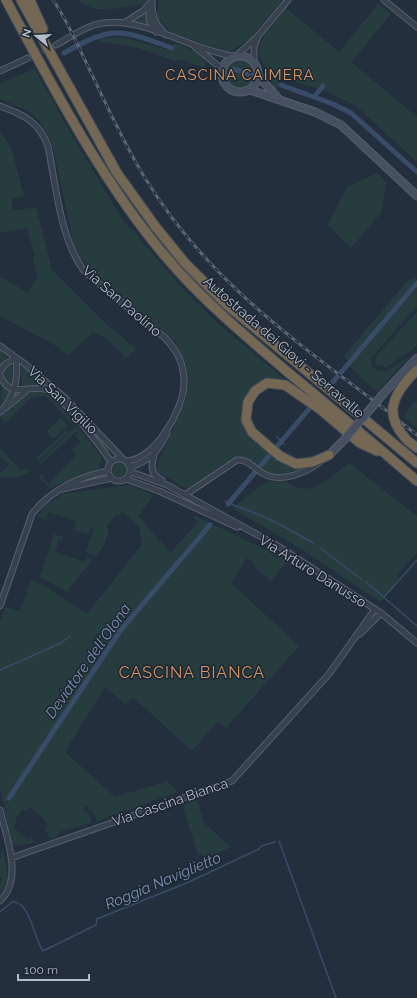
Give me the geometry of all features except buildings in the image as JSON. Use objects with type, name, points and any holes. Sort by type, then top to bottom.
[{"type":"highway","points":[[0,0],[18,23]]},
{"type":"highway","name":"Autostrada dei Giovi - Serravalle","points":[[6,0],[86,142],[115,189],[141,227],[180,273],[218,312],[417,481]]},
{"type":"highway","name":"Autostrada dei Giovi - Serravalle","points":[[20,0],[117,173],[155,226],[185,263],[226,304],[417,463]]},
{"type":"highway","points":[[30,0],[55,54],[64,80]]},
{"type":"highway","points":[[414,373],[400,389],[393,408],[395,424],[408,442],[417,448]]},
{"type":"highway","points":[[329,455],[304,464],[296,464],[280,456],[252,432],[248,426],[245,414],[250,397],[260,386],[267,383],[279,383],[293,389],[360,443],[390,458]]},
{"type":"street","points":[[288,0],[258,36],[226,62],[222,69],[224,81],[229,88],[239,92],[250,90],[280,99],[315,112],[341,126],[417,196]]},
{"type":"street","points":[[384,0],[417,27]]},
{"type":"street","points":[[124,23],[143,11],[152,1]]},
{"type":"street","points":[[152,1],[149,20],[156,32]]},
{"type":"street","points":[[152,1],[152,15],[154,21],[167,36]]},
{"type":"street","points":[[56,45],[94,26],[110,23],[124,23],[234,56],[247,56],[254,61]]},
{"type":"street","points":[[250,90],[259,77],[254,61],[254,47],[258,36]]},
{"type":"street","points":[[191,44],[222,69]]},
{"type":"street","points":[[0,71],[28,58]]},
{"type":"street","points":[[259,77],[280,99]]},
{"type":"street","name":"Via San Paolino","points":[[0,106],[20,113],[30,119],[45,137],[68,243],[84,271],[164,338],[174,347],[178,354],[184,376],[184,391],[178,409],[146,455],[137,460],[125,460]]},
{"type":"street","name":"Via San Vigilio","points":[[0,346],[65,398],[125,460]]},
{"type":"street","points":[[4,408],[14,389],[17,377],[16,358],[4,365],[0,374],[6,386],[14,389]]},
{"type":"street","points":[[185,495],[237,460],[246,461],[252,464],[264,474],[280,477],[296,475],[318,464],[344,441],[384,393],[417,358]]},
{"type":"street","name":"Via San Vigilio","points":[[14,389],[37,388],[47,390],[57,396],[110,462]]},
{"type":"street","points":[[0,412],[30,389]]},
{"type":"street","name":"Via San Paolino","points":[[130,470],[147,461],[154,454],[167,433],[170,422]]},
{"type":"street","points":[[154,454],[152,468],[154,474],[167,485]]},
{"type":"street","points":[[59,489],[111,478],[118,481],[126,479],[130,470],[125,460],[116,459],[110,462],[108,471],[111,478]]},
{"type":"street","name":"Via Arturo Danusso","points":[[130,470],[167,485],[288,553],[381,613],[417,643]]},
{"type":"street","points":[[0,606],[32,514],[46,498],[59,489],[68,484],[108,471]]},
{"type":"street","name":"Via Arturo Danusso","points":[[126,479],[159,492],[220,521],[251,532]]},
{"type":"street","points":[[159,492],[158,489],[160,485],[167,485]]},
{"type":"street","name":"Via Cascina Bianca","points":[[11,858],[27,851],[227,784],[240,774],[325,678],[374,609]]},
{"type":"street","name":"Via Cascina Bianca","points":[[351,643],[381,613]]},
{"type":"street","points":[[0,810],[10,852],[12,882],[8,893],[0,901]]},
{"type":"street","name":"Via Cascina Bianca","points":[[10,852],[27,851]]},
{"type":"green space","points":[[79,0],[147,0],[144,4],[101,9],[85,5]]},
{"type":"green space","points":[[159,0],[282,0],[249,40],[229,52],[170,32],[157,17]]},
{"type":"green space","points":[[378,4],[391,14],[351,62],[417,117],[417,162],[355,105],[326,91],[282,78],[276,90],[272,85],[259,54],[259,47],[265,35],[286,8],[339,52]]},
{"type":"green space","points":[[146,10],[147,19],[151,27],[132,22]]},
{"type":"green space","points":[[123,37],[171,51],[174,43],[193,51],[207,65],[205,66],[206,70],[202,70],[200,66],[181,60],[175,61],[138,48],[99,41],[100,38]]},
{"type":"green space","points":[[241,58],[252,62],[256,73],[252,84],[241,88],[230,84],[226,73],[230,62]]},
{"type":"green space","points":[[35,69],[70,132],[121,217],[183,289],[215,321],[289,383],[266,382],[242,417],[275,456],[283,462],[301,469],[283,474],[273,474],[265,472],[245,458],[236,459],[229,461],[214,470],[189,490],[155,470],[186,399],[189,384],[187,366],[175,341],[112,288],[88,266],[79,255],[74,245],[52,143],[40,122],[28,111],[0,99],[0,83]]},
{"type":"green space","points":[[0,132],[11,147],[24,196],[11,199],[13,211],[36,207],[52,270],[104,322],[136,349],[126,358],[106,338],[93,332],[68,355],[49,341],[0,316],[0,279],[3,278],[28,293],[37,277],[33,258],[35,257],[27,228],[0,233]]},
{"type":"green space","points":[[377,173],[387,182],[381,213],[351,248],[328,225],[347,187]]},
{"type":"green space","points":[[415,278],[417,281],[348,361],[343,357],[408,280]]},
{"type":"green space","points":[[417,287],[417,306],[371,358],[371,365],[377,370],[388,371],[411,355],[377,392],[349,366]]},
{"type":"green space","points":[[417,312],[417,346],[387,367],[376,365],[376,356]]},
{"type":"green space","points":[[0,348],[7,359],[1,365],[0,365]]},
{"type":"green space","points":[[9,365],[13,368],[11,385],[4,377],[4,371]]},
{"type":"green space","points":[[22,365],[46,385],[22,387]]},
{"type":"green space","points":[[2,384],[11,391],[0,409]]},
{"type":"green space","points":[[36,392],[50,395],[101,456],[98,469],[49,488],[40,478],[40,474],[45,475],[42,477],[48,484],[76,455],[72,450],[81,442],[75,436],[79,433],[77,431],[41,464],[40,462],[75,427],[46,396],[31,398],[5,423],[0,417],[25,395]]},
{"type":"green space","points":[[414,401],[417,403],[417,428],[404,417]]},
{"type":"green space","points":[[80,417],[81,418],[111,450],[106,452]]},
{"type":"green space","points":[[61,418],[68,426],[53,439],[46,432]]},
{"type":"green space","points":[[67,430],[69,432],[38,461],[36,458]]},
{"type":"green space","points":[[0,448],[21,471],[26,469],[27,471],[29,469],[31,470],[16,477],[0,477],[0,473],[9,465],[0,456]]},
{"type":"green space","points":[[116,463],[122,463],[126,467],[126,473],[122,477],[116,477],[112,473],[112,467]]},
{"type":"green space","points":[[349,463],[417,516],[417,552],[397,576],[400,579],[380,602],[301,549],[232,508],[266,482],[286,481],[295,487],[303,489],[311,488],[327,480]]},
{"type":"green space","points":[[129,485],[153,495],[139,516],[171,552],[198,522],[194,518],[196,516],[288,561],[271,581],[254,567],[255,565],[247,558],[231,583],[299,646],[226,728],[218,721],[192,751],[133,697],[125,704],[105,687],[65,752],[115,797],[167,781],[178,792],[97,821],[93,812],[86,806],[83,810],[89,815],[92,823],[59,832],[58,836],[50,839],[45,828],[48,826],[45,820],[30,807],[26,811],[23,809],[15,819],[17,822],[13,827],[28,840],[30,837],[34,843],[15,846],[11,842],[0,787],[0,621],[5,607],[20,611],[31,580],[43,585],[87,614],[142,544],[139,527],[122,512],[118,516],[116,515],[106,527],[109,529],[104,546],[96,556],[86,552],[94,528],[90,527],[88,534],[73,530],[76,521],[49,512],[46,520],[37,517],[46,505],[62,494]]},
{"type":"green space","points":[[54,534],[63,537],[62,541],[59,540],[55,552],[85,562],[87,557],[92,560],[68,592],[40,577]]},
{"type":"green space","points":[[197,800],[204,823],[231,847],[206,858],[198,854],[182,805]]},
{"type":"green space","points":[[3,849],[8,879],[0,894],[0,882],[3,878],[0,876],[0,860],[2,856],[0,854]]},
{"type":"waterway","points":[[64,53],[95,38],[106,34],[117,33],[140,37],[172,48]]},
{"type":"waterway","points":[[234,69],[252,75]]},
{"type":"waterway","points":[[281,85],[333,104],[351,113],[417,172]]},
{"type":"waterway","points":[[314,97],[323,86]]},
{"type":"waterway","points":[[332,383],[417,283]]},
{"type":"waterway","points":[[228,504],[309,409]]},
{"type":"waterway","points":[[277,437],[284,444]]},
{"type":"waterway","points":[[225,501],[265,517],[314,543]]},
{"type":"waterway","name":"Deviatore dell'Olona","points":[[9,798],[120,631],[210,525]]},
{"type":"waterway","points":[[320,548],[361,579]]},
{"type":"waterway","points":[[384,597],[417,560]]},
{"type":"waterway","points":[[366,582],[417,626]]},
{"type":"waterway","points":[[0,670],[61,643],[70,636]]},
{"type":"waterway","name":"Roggia Naviglietto","points":[[279,841],[336,998]]},
{"type":"waterway","name":"Roggia Naviglietto","points":[[0,912],[12,902],[18,903],[24,908],[28,914],[43,951],[96,925],[97,919],[189,882],[259,849],[261,846],[275,842]]},
{"type":"tunnel","points":[[28,58],[56,45]]},
{"type":"railway","points":[[53,0],[69,27],[112,118],[136,163],[170,215],[196,248],[224,278],[254,306],[318,359],[387,411]]},
{"type":"railway","points":[[398,420],[417,435]]},
{"type":"district","name":"CASCINA CAIMERA","points":[[240,75]]},
{"type":"district","name":"CASCINA BIANCA","points":[[192,672]]}]
